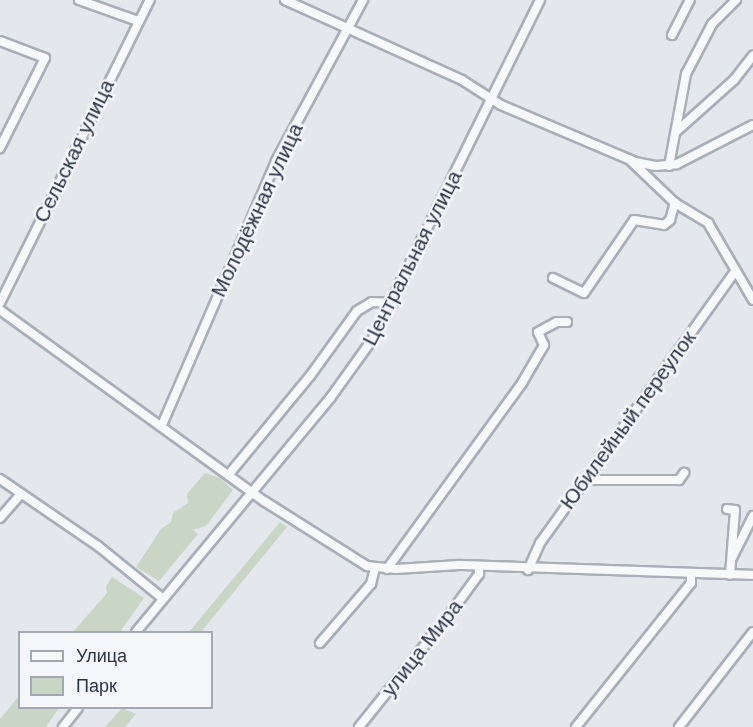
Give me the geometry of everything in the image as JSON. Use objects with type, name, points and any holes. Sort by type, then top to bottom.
[{"type":"street","points":[[79,0],[138,21]]},
{"type":"street","name":"Сельская улица","points":[[0,303],[150,0]]},
{"type":"street","points":[[285,0],[493,98],[501,105],[633,161],[669,166],[753,125]]},
{"type":"street","name":"Молодёжная улица","points":[[162,425],[276,161],[363,0]]},
{"type":"street","name":"Центральная улица","points":[[137,631],[162,598],[331,397],[393,303],[540,0]]},
{"type":"street","points":[[672,35],[690,0]]},
{"type":"street","points":[[669,166],[686,74],[712,24],[736,0]]},
{"type":"street","points":[[0,41],[45,58],[0,148]]},
{"type":"street","points":[[677,130],[734,80],[753,56]]},
{"type":"street","points":[[633,161],[675,203],[708,223],[734,273],[753,300]]},
{"type":"street","points":[[553,278],[584,293],[634,220],[664,225],[670,220],[675,203]]},
{"type":"street","name":"Юбилейный переулок","points":[[528,570],[540,543],[734,273]]},
{"type":"street","points":[[230,473],[310,376],[357,311],[372,302],[393,303]]},
{"type":"street","points":[[0,310],[252,490],[361,564],[387,569],[480,566],[528,570],[753,575]]},
{"type":"street","points":[[387,569],[522,383],[544,345],[538,332],[557,322],[567,322]]},
{"type":"street","points":[[588,476],[594,480],[679,480],[684,473]]},
{"type":"street","points":[[0,479],[98,546],[162,598]]},
{"type":"street","points":[[0,518],[21,494]]},
{"type":"street","points":[[727,509],[735,510],[730,575]]},
{"type":"street","points":[[730,561],[753,516]]},
{"type":"street","name":"улица Мира","points":[[359,727],[449,615],[479,574],[480,566]]},
{"type":"street","points":[[320,643],[371,584],[375,568]]},
{"type":"street","points":[[576,727],[691,583],[691,574]]},
{"type":"street","points":[[679,727],[753,632]]},
{"type":"street","points":[[63,727],[77,709]]},
{"type":"green space","points":[[205,473],[220,478],[233,490],[206,526],[193,530],[198,534],[159,581],[136,567],[161,529],[171,522],[173,513],[188,503],[187,494]]},
{"type":"green space","points":[[280,522],[287,527],[202,631],[190,631]]},
{"type":"green space","points":[[112,577],[144,598],[121,631],[74,631],[107,593],[106,586]]},
{"type":"green space","points":[[18,697],[18,709],[58,709],[46,727],[0,727],[0,719]]},
{"type":"green space","points":[[121,709],[136,714],[125,727],[105,727]]}]
